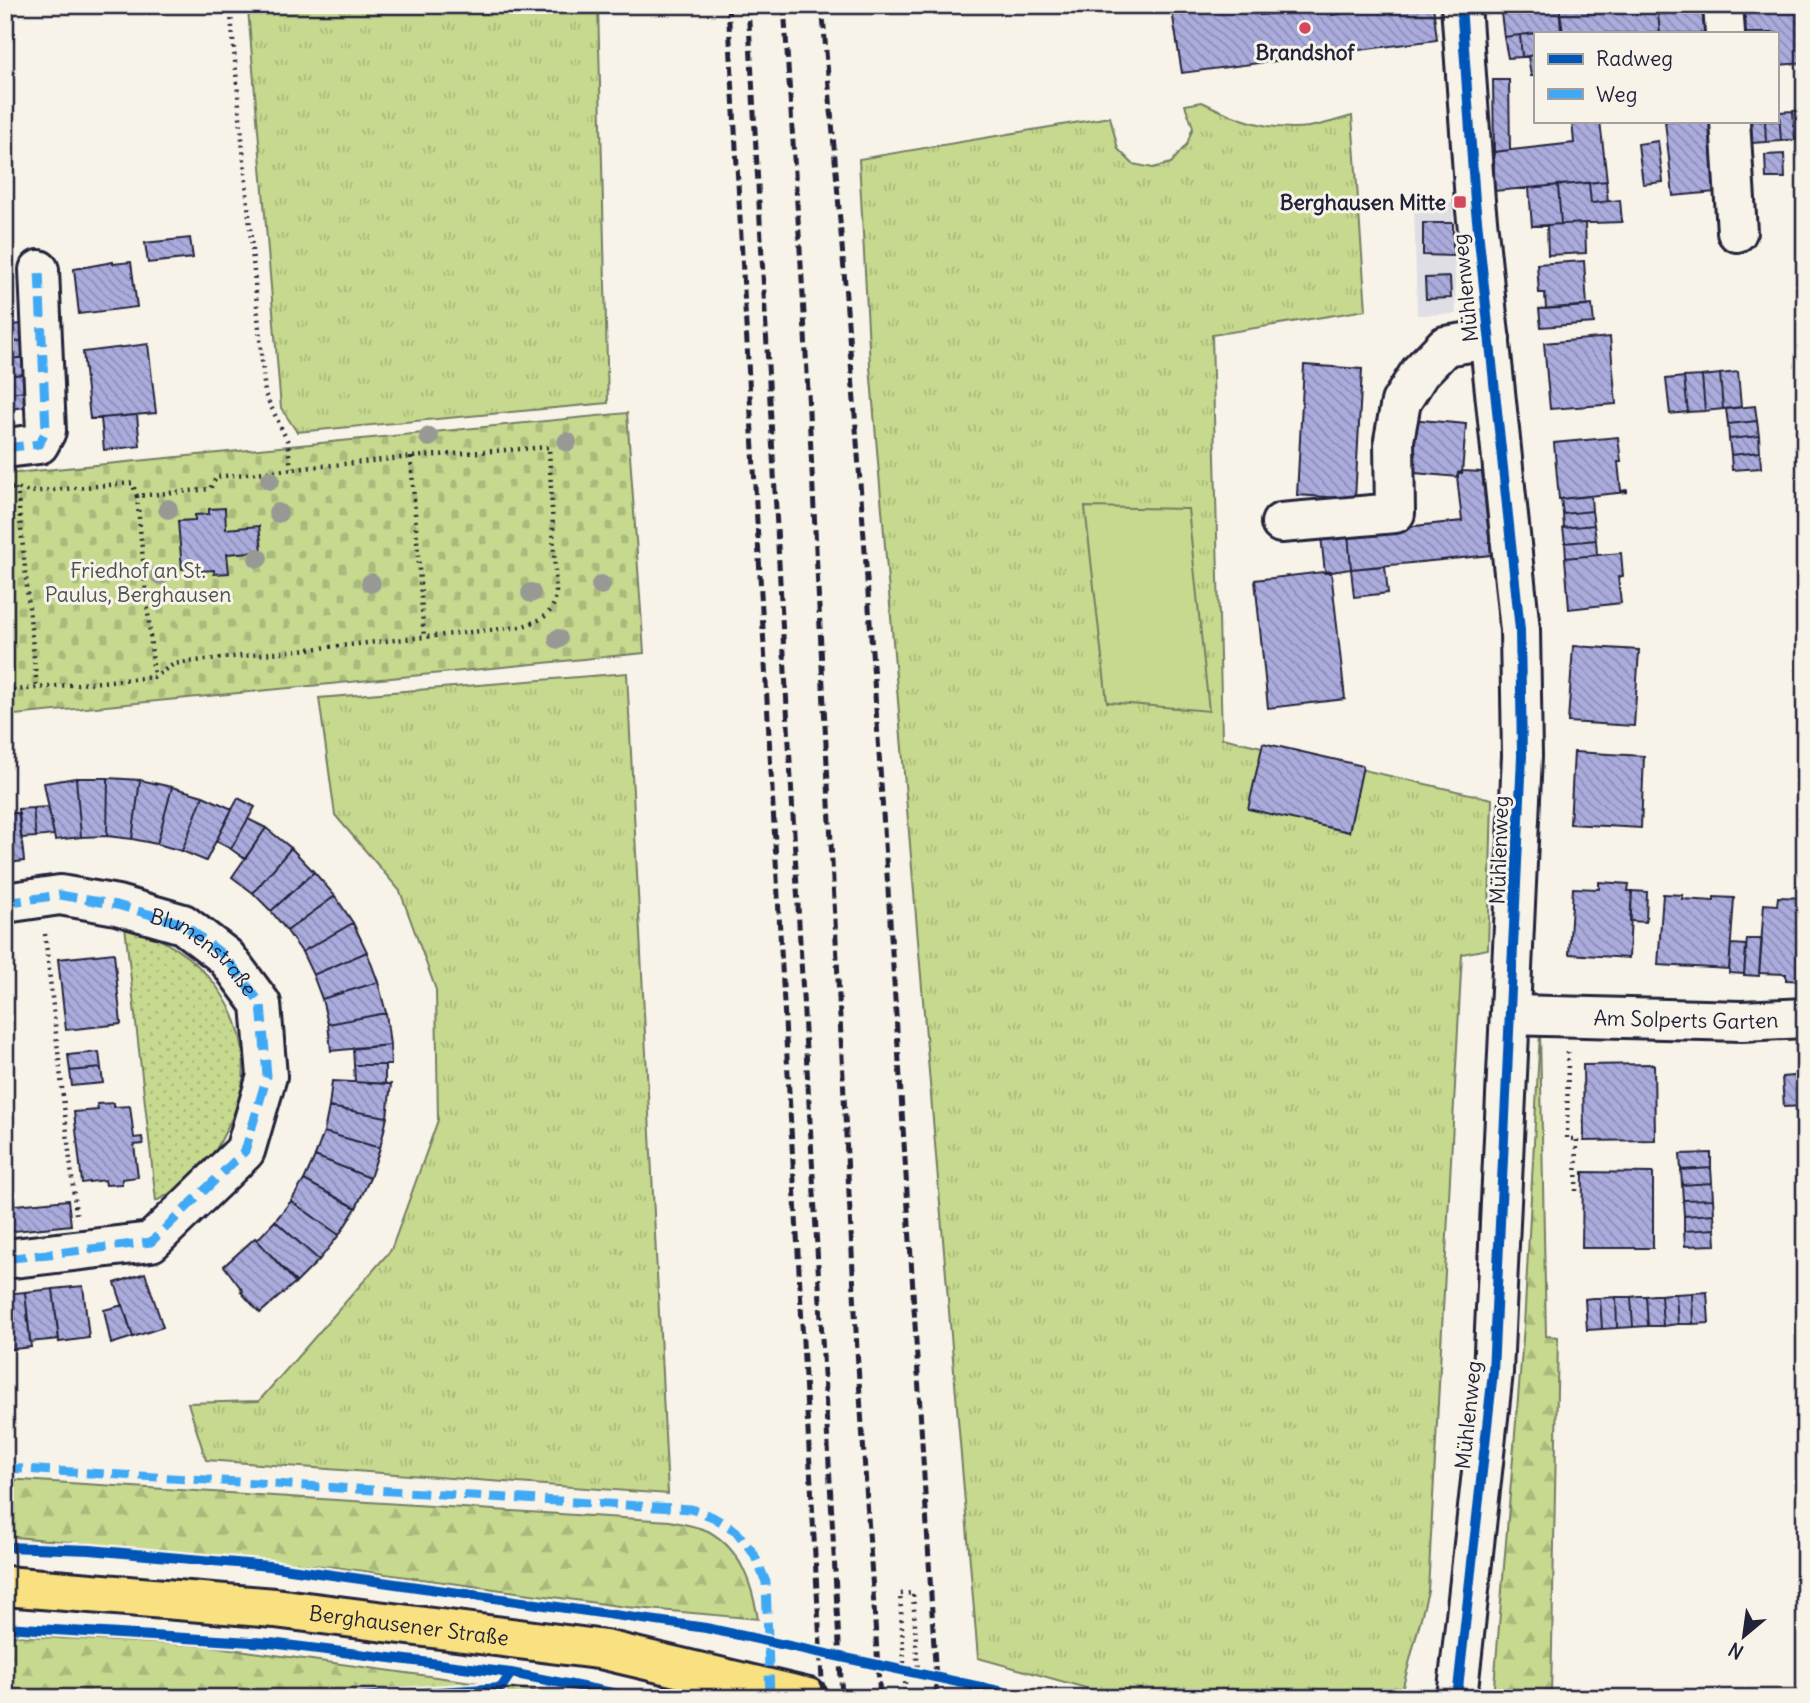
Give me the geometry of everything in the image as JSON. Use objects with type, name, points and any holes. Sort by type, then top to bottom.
[{"type":"main road","name":"Berghausener Straße","points":[[5,1586],[275,1608],[605,1650],[808,1698]]},
{"type":"street","name":"Mühlenweg","points":[[1457,1698],[1493,1372],[1522,755],[1520,630],[1475,201],[1461,5]]},
{"type":"street","points":[[1723,5],[1725,32]]},
{"type":"street","points":[[1730,122],[1737,232]]},
{"type":"street","points":[[5,448],[39,444],[46,431],[38,270]]},
{"type":"street","points":[[1281,523],[1395,513],[1394,440],[1401,402],[1420,372],[1444,346],[1490,340]]},
{"type":"street","name":"Blumenstraße","points":[[5,1259],[150,1242],[246,1151],[267,1076],[261,1004],[226,957],[183,924],[117,905],[60,895],[23,900]]},
{"type":"street","name":"Am Solperts Garten","points":[[1511,1015],[1742,1021],[1805,1018]]},
{"type":"path","points":[[230,5],[265,394],[286,440],[291,468]]},
{"type":"path","points":[[5,691],[154,677],[174,664],[195,661],[520,627],[548,614],[555,604],[549,447],[291,468],[216,477],[210,489],[137,496]]},
{"type":"path","points":[[411,457],[424,638]]},
{"type":"path","points":[[5,489],[17,488],[29,492],[132,483],[137,496],[154,677]]},
{"type":"path","points":[[17,488],[37,688]]},
{"type":"path","points":[[23,900],[79,1250]]},
{"type":"path","points":[[906,1698],[900,1594],[913,1593],[918,1674]]},
{"type":"shaded area","points":[[1453,202],[1456,314],[1417,315],[1414,203]]},
{"type":"green space","points":[[286,5],[598,5],[608,403],[297,432],[281,408],[248,9]]},
{"type":"green space","points":[[1202,102],[1241,119],[1281,128],[1309,127],[1352,116],[1366,310],[1212,335],[1222,738],[1492,799],[1488,949],[1462,954],[1428,1591],[1400,1698],[1122,1698],[978,1658],[870,366],[859,159],[1110,117],[1118,149],[1133,164],[1153,168],[1171,163],[1187,144],[1193,127],[1185,105]]},
{"type":"green space","name":"Friedhof an St. Paulus, Berghausen","points":[[627,413],[644,653],[5,716],[5,474]]},
{"type":"green space","points":[[1085,507],[1188,509],[1209,711],[1107,702]]},
{"type":"green space","points":[[627,673],[668,1494],[206,1460],[188,1403],[259,1401],[391,1250],[438,1120],[436,990],[400,891],[335,815],[319,698]]},
{"type":"green space","points":[[125,926],[176,949],[198,966],[216,986],[230,1008],[239,1033],[243,1061],[239,1100],[212,1156],[189,1182],[156,1201]]},
{"type":"green space","points":[[1540,1032],[1546,1336],[1558,1337],[1551,1698],[1493,1698],[1524,1326]]},
{"type":"green space","points":[[5,1479],[670,1521],[708,1531],[729,1547],[748,1581],[758,1619],[626,1607],[334,1567],[5,1536]]},
{"type":"green space","points":[[5,1635],[209,1646],[530,1690],[563,1698],[5,1698]]},
{"type":"building","name":"Brandshof","points":[[1171,5],[1259,5],[1260,15],[1330,5],[1332,15],[1390,5],[1433,5],[1437,40],[1182,73]]},
{"type":"building","points":[[1500,5],[1559,5],[1561,30],[1504,37]]},
{"type":"building","points":[[1559,5],[1657,5],[1660,32],[1563,32]]},
{"type":"building","points":[[1657,5],[1710,5],[1713,32],[1660,32]]},
{"type":"building","points":[[1743,5],[1805,5],[1805,63],[1778,65],[1778,32],[1745,32]]},
{"type":"building","points":[[1534,33],[1534,55],[1522,57],[1520,35]]},
{"type":"building","points":[[1520,35],[1522,57],[1508,58],[1504,37]]},
{"type":"building","points":[[1534,55],[1534,76],[1531,76],[1528,56]]},
{"type":"building","points":[[1493,80],[1509,80],[1510,150],[1494,152]]},
{"type":"building","points":[[1805,110],[1805,139],[1795,140],[1793,111]]},
{"type":"building","points":[[1793,111],[1795,140],[1781,141],[1779,112]]},
{"type":"building","points":[[1779,112],[1781,141],[1766,142],[1765,122],[1778,122]]},
{"type":"building","points":[[1572,122],[1600,122],[1607,181],[1494,191],[1494,152],[1574,143]]},
{"type":"building","points":[[1665,122],[1720,122],[1726,191],[1673,196]]},
{"type":"building","points":[[1751,122],[1765,122],[1766,142],[1752,143]]},
{"type":"building","points":[[1658,141],[1663,182],[1643,184],[1638,144]]},
{"type":"building","points":[[1784,154],[1785,178],[1766,178],[1765,155]]},
{"type":"building","points":[[1606,181],[1608,202],[1591,203],[1589,183]]},
{"type":"building","points":[[1589,183],[1591,203],[1620,200],[1622,222],[1561,224],[1558,185]]},
{"type":"building","points":[[1558,185],[1561,224],[1532,226],[1529,188]]},
{"type":"building","points":[[1423,223],[1453,223],[1453,256],[1423,255]]},
{"type":"building","points":[[1585,223],[1586,253],[1548,255],[1547,225]]},
{"type":"building","points":[[190,238],[193,258],[148,263],[145,243]]},
{"type":"building","points":[[1584,261],[1587,306],[1546,309],[1545,293],[1539,293],[1537,264]]},
{"type":"building","points":[[113,262],[131,262],[137,307],[79,314],[74,269]]},
{"type":"building","points":[[1450,277],[1451,298],[1426,299],[1425,278]]},
{"type":"building","points":[[1592,305],[1594,323],[1541,327],[1539,309]]},
{"type":"building","points":[[28,323],[30,340],[5,343],[5,326]]},
{"type":"building","points":[[1610,337],[1616,404],[1550,409],[1544,343]]},
{"type":"building","points":[[30,340],[32,357],[5,359],[5,343]]},
{"type":"building","points":[[148,344],[156,413],[90,419],[83,352]]},
{"type":"building","points":[[32,357],[34,373],[5,376],[5,359]]},
{"type":"building","points":[[1304,365],[1362,369],[1355,499],[1297,495]]},
{"type":"building","points":[[1738,372],[1741,407],[1723,409],[1720,374]]},
{"type":"building","points":[[34,373],[35,390],[6,393],[5,376]]},
{"type":"building","points":[[1720,374],[1723,409],[1705,411],[1702,376]]},
{"type":"building","points":[[1702,376],[1705,411],[1688,412],[1684,377]]},
{"type":"building","points":[[1684,377],[1688,412],[1670,414],[1666,379]]},
{"type":"building","points":[[35,390],[37,406],[8,409],[6,393]]},
{"type":"building","points":[[1755,406],[1757,421],[1728,424],[1726,409]]},
{"type":"building","points":[[137,415],[140,446],[104,450],[101,418]]},
{"type":"building","points":[[1409,419],[1466,424],[1462,473],[1458,473],[1458,477],[1404,472]]},
{"type":"building","points":[[1757,421],[1759,436],[1729,439],[1728,424]]},
{"type":"building","points":[[1759,436],[1760,452],[1731,455],[1729,439]]},
{"type":"building","points":[[1618,437],[1621,491],[1627,492],[1559,499],[1554,443]]},
{"type":"building","points":[[1760,452],[1761,468],[1732,470],[1731,455]]},
{"type":"building","points":[[1463,471],[1482,472],[1491,555],[1351,569],[1348,533],[1462,521],[1457,476]]},
{"type":"building","points":[[1591,496],[1592,511],[1563,514],[1561,499]]},
{"type":"building","points":[[225,508],[226,529],[259,526],[262,551],[227,554],[229,573],[199,571],[199,567],[182,569],[178,521],[195,520],[195,515],[209,514],[209,509]]},
{"type":"building","points":[[1592,511],[1594,525],[1564,528],[1563,514]]},
{"type":"building","points":[[1594,525],[1596,540],[1565,543],[1563,528]]},
{"type":"building","points":[[1348,533],[1351,569],[1325,573],[1321,536]]},
{"type":"building","points":[[1596,540],[1597,555],[1566,558],[1565,543]]},
{"type":"building","points":[[1621,553],[1623,576],[1618,577],[1621,603],[1569,609],[1565,558]]},
{"type":"building","points":[[1385,566],[1388,593],[1354,597],[1351,569]]},
{"type":"building","points":[[1331,571],[1345,699],[1268,708],[1255,580]]},
{"type":"building","points":[[1573,646],[1639,650],[1634,726],[1568,722]]},
{"type":"building","points":[[1263,743],[1363,766],[1349,832],[1248,809]]},
{"type":"building","points":[[1574,752],[1644,756],[1641,828],[1570,824]]},
{"type":"building","points":[[76,778],[81,837],[55,840],[44,783]]},
{"type":"building","points":[[76,778],[108,778],[107,836],[81,837]]},
{"type":"building","points":[[108,778],[140,780],[132,839],[107,836]]},
{"type":"building","points":[[140,780],[172,787],[157,844],[132,839]]},
{"type":"building","points":[[172,787],[203,796],[182,851],[157,844]]},
{"type":"building","points":[[203,796],[232,809],[206,861],[182,851]]},
{"type":"building","points":[[238,798],[255,807],[231,849],[216,841]]},
{"type":"building","points":[[48,807],[54,835],[36,837],[33,808]]},
{"type":"building","points":[[33,808],[36,837],[21,838],[18,809]]},
{"type":"building","points":[[5,813],[19,813],[24,861],[7,863],[8,868],[5,868]]},
{"type":"building","points":[[248,819],[266,828],[245,859],[231,849]]},
{"type":"building","points":[[266,828],[291,848],[253,893],[232,877]]},
{"type":"building","points":[[291,848],[314,872],[271,911],[253,893]]},
{"type":"building","points":[[314,872],[335,896],[287,931],[271,911]]},
{"type":"building","points":[[1599,882],[1629,884],[1628,891],[1632,891],[1629,958],[1569,954],[1573,888],[1599,889]]},
{"type":"building","points":[[1632,891],[1647,892],[1646,922],[1630,921]]},
{"type":"building","points":[[1663,894],[1683,895],[1682,899],[1714,901],[1714,897],[1734,898],[1729,969],[1658,965]]},
{"type":"building","points":[[335,896],[353,923],[302,952],[287,931]]},
{"type":"building","points":[[1778,897],[1805,898],[1805,981],[1786,980],[1786,974],[1759,973],[1764,904],[1777,905]]},
{"type":"building","points":[[353,923],[367,952],[313,975],[302,952]]},
{"type":"building","points":[[1747,939],[1762,939],[1759,976],[1744,975]]},
{"type":"building","points":[[1731,944],[1746,945],[1744,974],[1729,973]]},
{"type":"building","points":[[367,952],[378,982],[322,999],[313,975]]},
{"type":"building","points":[[114,953],[121,1024],[66,1030],[58,959]]},
{"type":"building","points":[[378,982],[386,1013],[328,1024],[322,999]]},
{"type":"building","points":[[386,1013],[390,1045],[331,1051],[328,1024]]},
{"type":"building","points":[[390,1045],[391,1065],[354,1065],[353,1048]]},
{"type":"building","points":[[99,1052],[101,1068],[70,1071],[68,1055]]},
{"type":"building","points":[[1654,1064],[1655,1140],[1584,1141],[1583,1065]]},
{"type":"building","points":[[354,1065],[385,1065],[385,1084],[355,1082]]},
{"type":"building","points":[[101,1068],[103,1083],[72,1086],[70,1071]]},
{"type":"building","points":[[1805,1075],[1805,1106],[1784,1107],[1782,1077]]},
{"type":"building","points":[[332,1081],[391,1084],[387,1117],[329,1107]]},
{"type":"building","points":[[114,1103],[114,1107],[130,1106],[134,1138],[142,1137],[143,1144],[134,1145],[138,1177],[122,1179],[122,1184],[106,1185],[105,1180],[82,1183],[74,1112],[98,1110],[97,1104]]},
{"type":"building","points":[[329,1107],[387,1117],[380,1148],[324,1132]]},
{"type":"building","points":[[324,1132],[380,1148],[370,1178],[315,1156]]},
{"type":"building","points":[[5,1147],[8,1147],[11,1176],[5,1176]]},
{"type":"building","points":[[1711,1153],[1711,1168],[1681,1170],[1680,1154]]},
{"type":"building","points":[[315,1156],[370,1178],[356,1208],[304,1180]]},
{"type":"building","points":[[1711,1168],[1712,1183],[1682,1185],[1681,1170]]},
{"type":"building","points":[[1583,1172],[1653,1173],[1653,1248],[1582,1248]]},
{"type":"building","points":[[5,1176],[11,1176],[14,1205],[5,1206]]},
{"type":"building","points":[[304,1180],[356,1208],[339,1235],[291,1201]]},
{"type":"building","points":[[1712,1183],[1713,1199],[1683,1200],[1682,1185]]},
{"type":"building","points":[[1713,1199],[1714,1214],[1684,1216],[1683,1200]]},
{"type":"building","points":[[68,1200],[71,1225],[5,1232],[5,1206]]},
{"type":"building","points":[[291,1201],[339,1235],[319,1260],[275,1221]]},
{"type":"building","points":[[1714,1214],[1715,1229],[1684,1231],[1684,1216]]},
{"type":"building","points":[[275,1221],[319,1260],[296,1283],[257,1240]]},
{"type":"building","points":[[1715,1229],[1716,1245],[1685,1246],[1684,1231]]},
{"type":"building","points":[[255,1238],[296,1282],[260,1313],[241,1292],[243,1291],[224,1266]]},
{"type":"building","points":[[145,1273],[163,1327],[133,1337],[115,1283]]},
{"type":"building","points":[[83,1286],[89,1338],[59,1342],[53,1289]]},
{"type":"building","points":[[53,1289],[59,1339],[30,1342],[25,1292]]},
{"type":"building","points":[[25,1292],[31,1347],[5,1350],[5,1294]]},
{"type":"building","points":[[1707,1292],[1709,1323],[1693,1324],[1692,1293]]},
{"type":"building","points":[[1692,1293],[1693,1324],[1678,1324],[1676,1294]]},
{"type":"building","points":[[1676,1294],[1678,1324],[1663,1326],[1661,1295]]},
{"type":"building","points":[[1661,1295],[1663,1326],[1648,1326],[1646,1296]]},
{"type":"building","points":[[1646,1296],[1648,1326],[1633,1327],[1631,1297]]},
{"type":"building","points":[[1616,1297],[1631,1297],[1633,1327],[1617,1328]]},
{"type":"building","points":[[1616,1297],[1617,1328],[1602,1329],[1600,1298]]},
{"type":"building","points":[[1600,1298],[1602,1329],[1587,1330],[1585,1299]]},
{"type":"building","points":[[123,1305],[133,1337],[111,1344],[104,1310]]},
{"type":"railway","points":[[728,5],[823,1698]]},
{"type":"railway","points":[[748,5],[842,1698]]},
{"type":"railway","points":[[784,5],[803,295],[857,1350],[880,1698]]},
{"type":"railway","points":[[822,5],[871,640],[937,1698]]},
{"type":"marked path","points":[[5,448],[39,444],[46,431],[39,270]]},
{"type":"marked path","points":[[5,903],[60,895],[117,905],[183,924],[226,957],[261,1004],[267,1076],[245,1151],[151,1242],[5,1259]]},
{"type":"marked path","points":[[5,1468],[691,1509],[713,1517],[736,1531],[754,1554],[766,1582],[770,1698]]},
{"type":"cycle path","points":[[1457,1698],[1493,1372],[1522,756],[1520,630],[1475,201],[1461,5]]},
{"type":"cycle path","points":[[5,1547],[90,1550],[269,1566],[706,1628],[1032,1698]]},
{"type":"cycle path","points":[[5,1627],[270,1643],[511,1673],[638,1698]]},
{"type":"cycle path","points":[[345,1698],[501,1688],[511,1673]]},
{"type":"place","name":"Brandshof","points":[[1305,28]]},
{"type":"place","name":"Berghausen Mitte","points":[[1460,202]]}]
